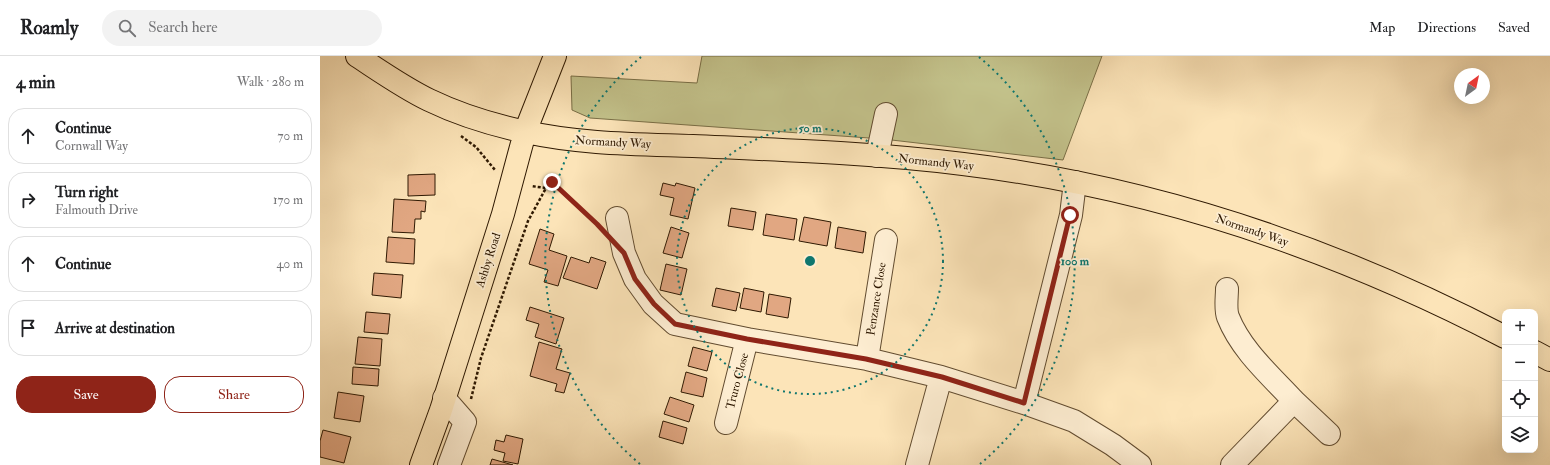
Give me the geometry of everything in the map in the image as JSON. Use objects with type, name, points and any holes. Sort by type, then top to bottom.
[{"type":"main road","name":"Normandy Way","points":[[357,56],[429,100],[468,115],[525,132],[579,141],[877,156],[965,164],[1075,182],[1194,210],[1327,255],[1467,317],[1502,335]]},
{"type":"main road","name":"Ashby Road","points":[[421,465],[444,398],[513,180],[525,132],[555,56]]},
{"type":"main road","points":[[1538,354],[1550,360]]},
{"type":"street","points":[[877,156],[886,114]]},
{"type":"street","points":[[1024,403],[1070,215],[1075,182]]},
{"type":"street","points":[[610,224],[635,279],[654,304],[675,324],[747,339],[866,359],[942,377],[1024,403],[1074,421],[1113,445],[1140,465]]},
{"type":"street","name":"Penzance Close","points":[[866,359],[886,240]]},
{"type":"street","points":[[1227,289],[1227,315],[1251,355],[1294,401],[1329,434]]},
{"type":"street","name":"Truro Close","points":[[726,423],[747,339]]},
{"type":"street","points":[[917,465],[942,377]]},
{"type":"street","points":[[444,398],[464,422],[449,465]]},
{"type":"street","points":[[1232,465],[1294,401]]},
{"type":"path","points":[[552,182],[610,224]]},
{"type":"path","points":[[464,422],[481,358],[525,229],[546,188]]},
{"type":"shaded area","points":[[702,56],[1102,56],[1063,160],[883,139],[590,118],[572,110],[571,76],[697,83]]},
{"type":"building","points":[[435,174],[435,195],[408,196],[408,175]]},
{"type":"building","points":[[663,183],[675,186],[676,183],[695,188],[688,219],[670,215],[674,198],[660,195]]},
{"type":"building","points":[[394,199],[426,201],[425,212],[421,211],[421,219],[415,219],[414,233],[392,232]]},
{"type":"building","points":[[731,208],[756,212],[753,230],[728,226]]},
{"type":"building","points":[[766,214],[797,219],[794,240],[763,235]]},
{"type":"building","points":[[804,217],[831,222],[827,246],[799,241]]},
{"type":"building","points":[[671,227],[689,233],[682,258],[663,253]]},
{"type":"building","points":[[838,227],[866,232],[863,253],[835,248]]},
{"type":"building","points":[[540,229],[554,234],[549,250],[567,256],[558,286],[544,282],[548,270],[529,264]]},
{"type":"building","points":[[388,237],[415,239],[414,264],[386,262]]},
{"type":"building","points":[[571,257],[589,263],[591,257],[606,262],[597,289],[563,278]]},
{"type":"building","points":[[666,264],[687,269],[681,295],[660,290]]},
{"type":"building","points":[[374,273],[403,275],[401,298],[372,295]]},
{"type":"building","points":[[716,288],[740,293],[736,311],[712,306]]},
{"type":"building","points":[[744,288],[764,292],[761,312],[740,308]]},
{"type":"building","points":[[769,294],[791,298],[788,318],[766,314]]},
{"type":"building","points":[[530,307],[564,318],[556,344],[535,337],[539,324],[526,320]]},
{"type":"building","points":[[366,312],[390,314],[388,334],[364,332]]},
{"type":"building","points":[[358,337],[382,339],[380,366],[355,364]]},
{"type":"building","points":[[539,342],[562,349],[556,369],[570,373],[564,393],[555,391],[557,384],[530,376]]},
{"type":"building","points":[[693,347],[712,352],[707,371],[688,366]]},
{"type":"building","points":[[353,367],[379,369],[378,386],[352,384]]},
{"type":"building","points":[[686,372],[707,378],[703,397],[681,392]]},
{"type":"building","points":[[338,392],[364,396],[360,422],[334,418]]},
{"type":"building","points":[[670,397],[694,405],[689,422],[664,414]]},
{"type":"building","points":[[663,421],[687,428],[683,444],[659,437]]},
{"type":"building","points":[[323,430],[351,437],[344,463],[320,457],[320,441]]},
{"type":"building","points":[[506,435],[523,439],[518,464],[503,461],[505,453],[494,450],[496,440],[504,442]]},
{"type":"building","points":[[492,459],[513,465],[490,465]]},
{"type":"route","points":[[552,182],[597,224],[624,253],[635,279],[654,304],[675,324],[747,339],[866,359],[942,377],[1024,403],[1070,215]]}]
